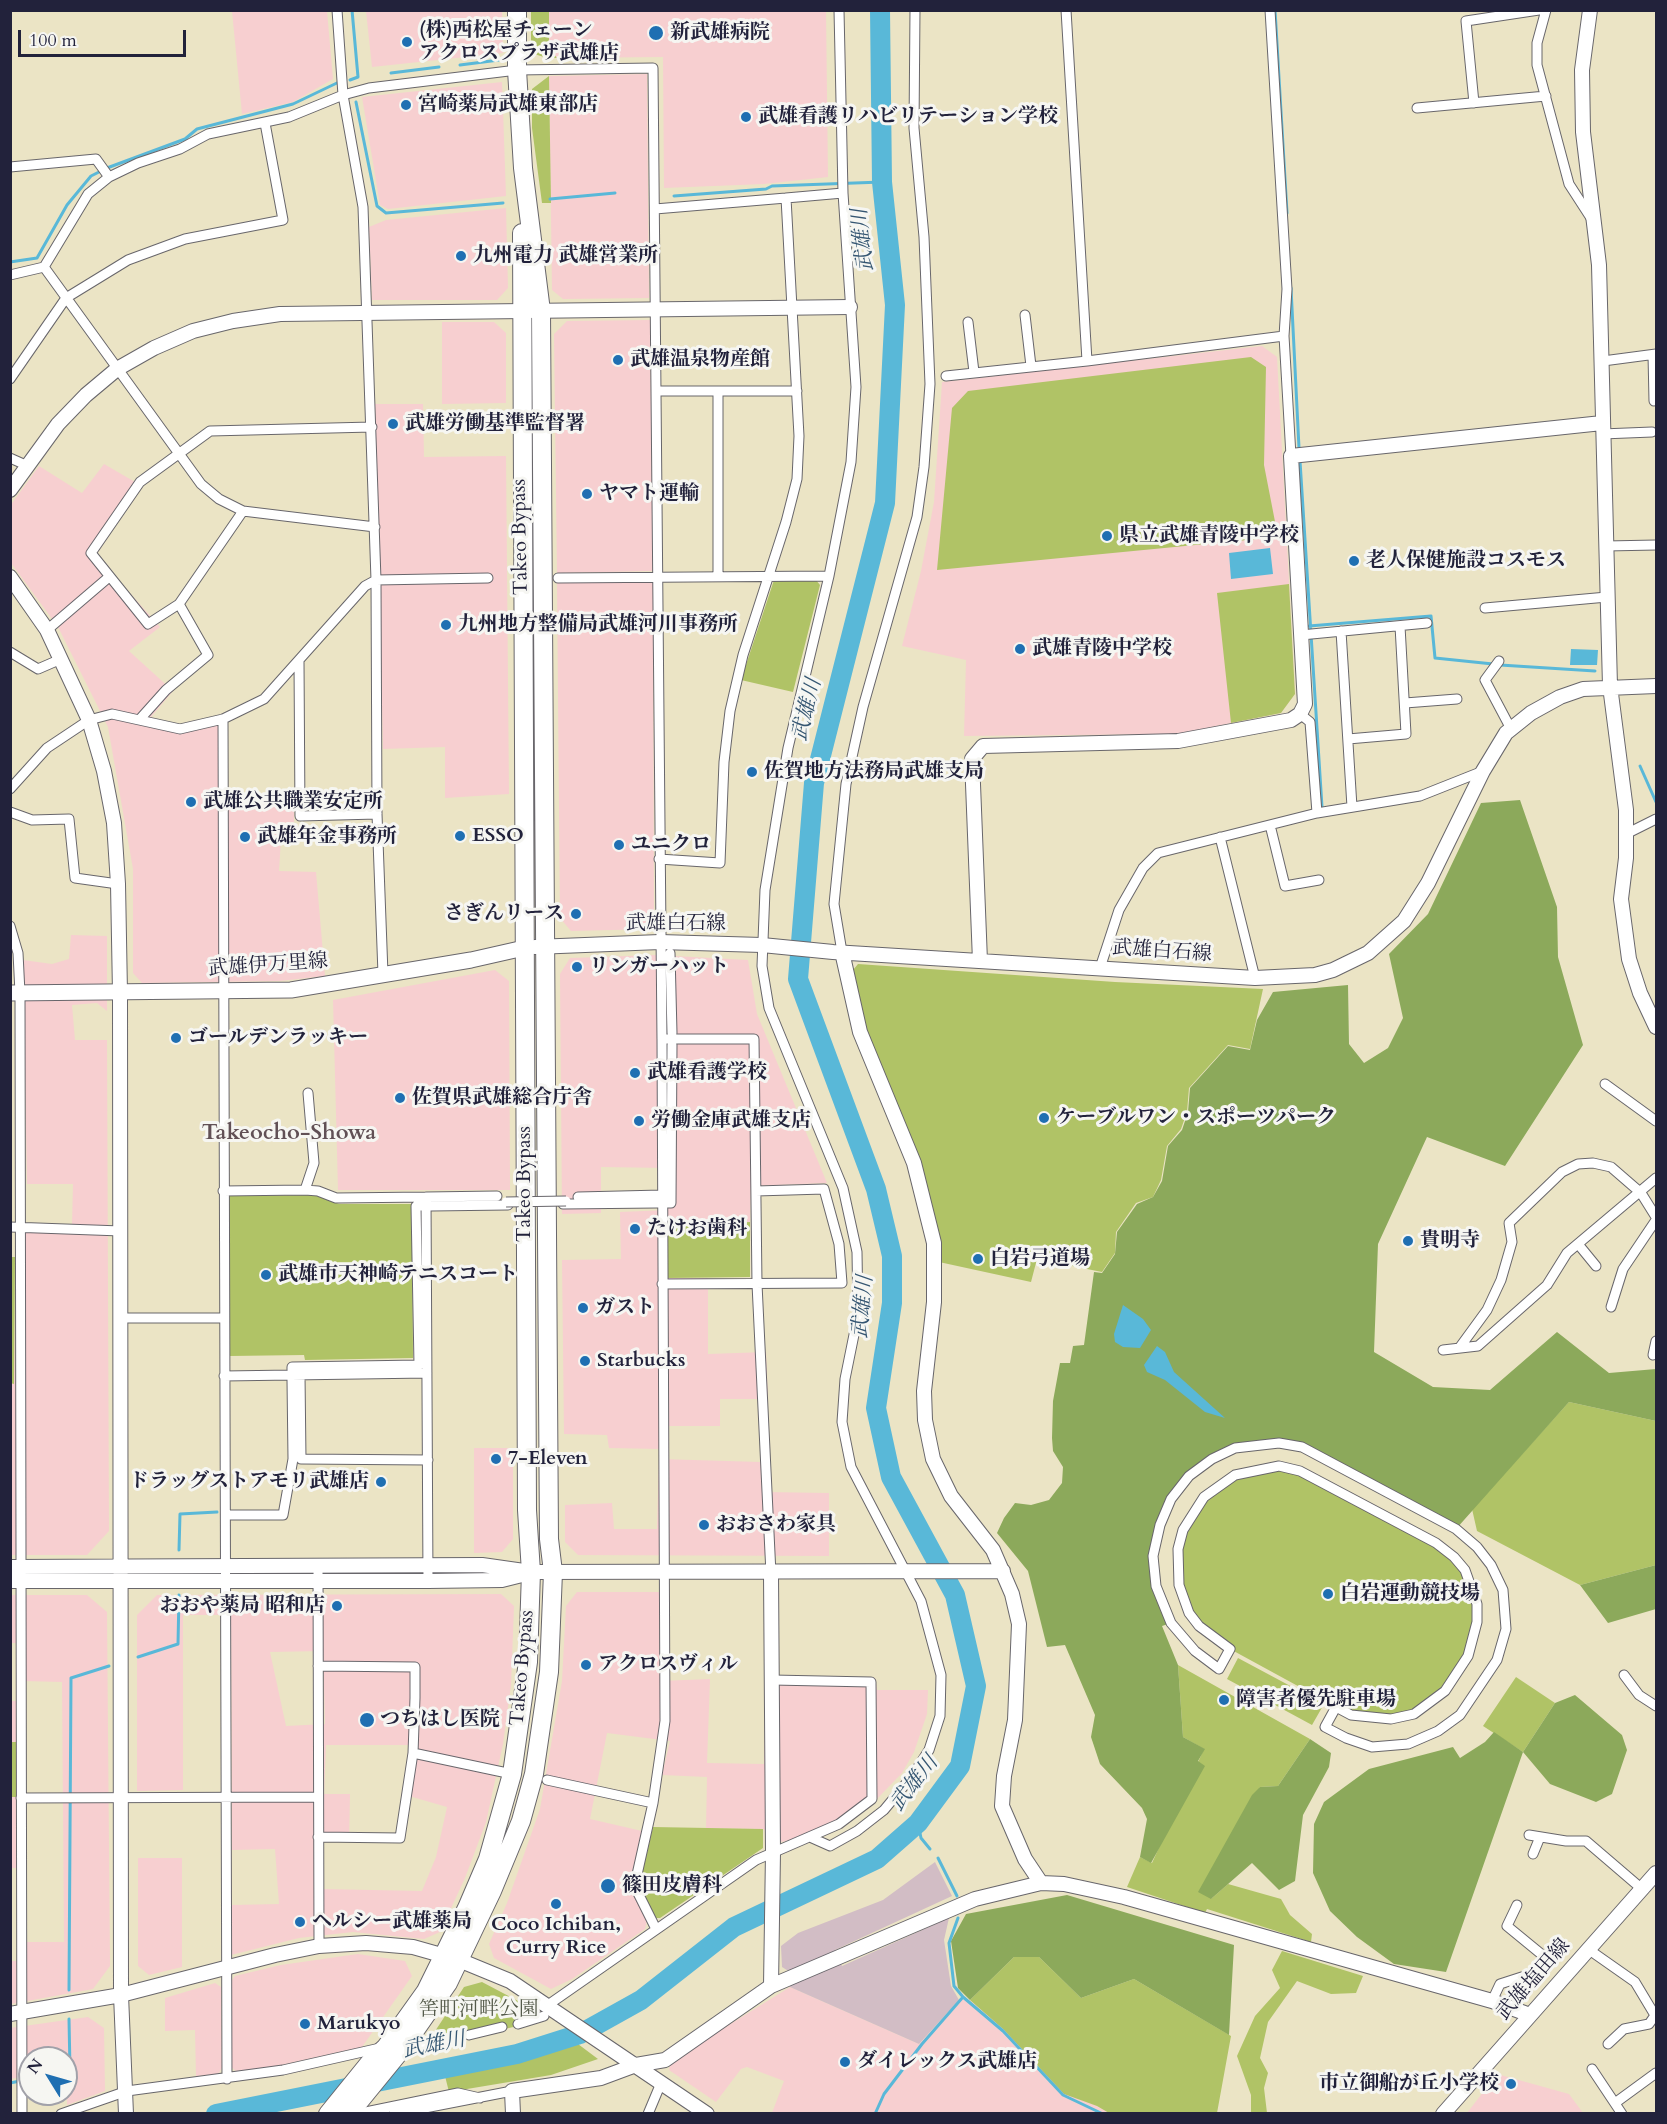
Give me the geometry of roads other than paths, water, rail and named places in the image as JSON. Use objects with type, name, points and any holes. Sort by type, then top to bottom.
[{"type":"highway","name":"Takeo Bypass","points":[[353,2112],[426,1991],[452,1958],[521,1821],[534,1774],[549,1672],[553,1572],[549,1527],[548,947],[541,310],[523,168],[517,70],[517,10]]},
{"type":"highway","name":"Takeo Bypass","points":[[452,1958],[488,1859],[512,1774],[528,1662],[531,1572],[526,1510],[521,311],[523,168]]},
{"type":"highway","name":"Takeo Bypass","points":[[329,2113],[389,2049]]},
{"type":"main road","name":"武雄伊万里線","points":[[15,993],[291,990],[524,948]]},
{"type":"street","points":[[337,10],[343,95],[363,207],[375,527],[377,814],[383,974]]},
{"type":"street","points":[[812,1838],[830,1846],[857,1831],[884,1810],[913,1775],[929,1750],[940,1716],[941,1675],[911,1573],[851,1467],[842,1422],[845,1378],[858,1315],[857,1252],[843,1188],[769,1008],[762,945],[765,890],[788,748],[828,576],[851,462],[856,387],[843,193],[839,10]]},
{"type":"street","points":[[915,10],[914,128],[924,237],[930,384],[924,467],[917,517],[863,707],[846,784],[834,904],[838,952],[860,1032],[914,1163],[934,1243],[934,1302],[924,1398],[925,1420],[933,1459],[951,1496],[980,1532],[1003,1571],[1019,1624],[1015,1720],[1004,1776],[1002,1806],[1025,1859],[1041,1883]]},
{"type":"street","points":[[1066,10],[1087,361]]},
{"type":"street","points":[[980,961],[972,759],[983,746],[1178,741],[1290,720],[1300,714],[1305,704],[1307,635],[1291,456],[1284,336],[1287,289],[1269,10]]},
{"type":"street","points":[[1465,10],[1474,103]]},
{"type":"street","points":[[1466,21],[1539,10]]},
{"type":"street","points":[[1546,10],[1537,43],[1537,65],[1569,184],[1592,219]]},
{"type":"street","points":[[1590,10],[1582,70],[1583,132],[1599,265],[1610,686],[1626,810],[1621,899],[1629,959],[1640,993],[1656,1027]]},
{"type":"street","points":[[10,275],[44,267],[88,194],[109,177],[138,163],[180,149],[208,134],[289,117],[343,95],[369,88],[517,70],[653,68],[662,1039],[665,1721],[653,1803],[636,1879],[638,1893],[656,1929]]},
{"type":"street","points":[[1417,108],[1546,96]]},
{"type":"street","points":[[10,379],[66,298],[128,260],[185,239],[283,220],[265,123]]},
{"type":"street","points":[[10,167],[96,159],[109,177]]},
{"type":"street","points":[[655,209],[843,193]]},
{"type":"street","points":[[659,859],[720,863],[724,762],[730,711],[743,655],[797,479],[794,308],[786,198]]},
{"type":"street","points":[[44,267],[201,484],[219,499],[243,511],[375,527]]},
{"type":"street","points":[[10,490],[58,424],[86,395],[117,369],[154,348],[193,331],[233,321],[280,314],[850,307]]},
{"type":"street","points":[[1025,315],[1031,366]]},
{"type":"street","points":[[968,322],[974,372]]},
{"type":"street","points":[[946,376],[1284,336]]},
{"type":"street","points":[[1603,361],[1655,355],[1654,401]]},
{"type":"street","points":[[656,391],[797,391]]},
{"type":"street","points":[[718,391],[718,576]]},
{"type":"street","points":[[243,511],[179,604],[148,624],[91,554],[140,482],[178,452],[210,431],[372,427]]},
{"type":"street","points":[[1291,456],[1602,429],[1652,432]]},
{"type":"street","points":[[10,458],[28,466]]},
{"type":"street","points":[[1606,546],[1656,545]]},
{"type":"street","points":[[558,578],[828,576]]},
{"type":"street","points":[[10,577],[47,630],[89,720],[104,771],[114,823],[118,884],[120,993],[123,1797],[121,1995],[127,2091],[126,2110]]},
{"type":"street","points":[[47,630],[108,577]]},
{"type":"street","points":[[11,786],[47,748],[89,720],[112,714],[180,729],[224,719],[264,699],[365,586],[376,580],[488,578]]},
{"type":"street","points":[[1485,608],[1607,597]]},
{"type":"street","points":[[140,719],[166,690],[208,655],[179,604]]},
{"type":"street","points":[[1307,635],[1428,623]]},
{"type":"street","points":[[1348,739],[1406,734],[1400,626]]},
{"type":"street","points":[[1341,632],[1352,807]]},
{"type":"street","points":[[10,652],[38,669],[61,659]]},
{"type":"street","points":[[299,661],[300,816],[377,814]]},
{"type":"street","points":[[1496,664],[1485,680],[1511,729]]},
{"type":"street","name":"武雄白石線","points":[[524,948],[660,942],[762,945],[838,952],[1255,978],[1296,978],[1333,970],[1368,953],[1389,937],[1404,921],[1421,897],[1483,771],[1511,729],[1531,713],[1560,697],[1583,689],[1610,686],[1656,686]]},
{"type":"street","points":[[1405,704],[1457,699]]},
{"type":"street","points":[[1300,714],[1310,722],[1317,813]]},
{"type":"street","points":[[224,719],[223,1191],[227,2079]]},
{"type":"street","points":[[1100,968],[1119,910],[1143,868],[1158,854],[1317,813],[1420,796],[1483,771]]},
{"type":"street","points":[[10,812],[32,820],[69,819],[75,878],[118,884]]},
{"type":"street","points":[[1626,834],[1656,819]]},
{"type":"street","points":[[1270,825],[1285,886],[1319,880]]},
{"type":"street","points":[[1220,837],[1255,978]]},
{"type":"street","points":[[10,926],[18,953],[15,993],[15,1574],[21,1736],[21,1871],[17,2013],[22,2114]]},
{"type":"street","points":[[670,953],[672,1033]]},
{"type":"street","points":[[662,1039],[754,1039],[757,1284],[771,1574],[773,1858],[771,1986]]},
{"type":"street","points":[[578,1197],[662,1200],[671,1203],[672,1045]]},
{"type":"street","points":[[1605,1084],[1656,1121]]},
{"type":"street","points":[[305,1190],[314,1164],[308,1094]]},
{"type":"street","points":[[1460,1347],[1487,1310],[1501,1280],[1512,1242],[1509,1223],[1562,1172],[1578,1164],[1593,1163],[1611,1167],[1641,1193],[1656,1219],[1623,1269],[1611,1307]]},
{"type":"street","points":[[1443,1350],[1478,1346],[1547,1285],[1567,1253],[1641,1193],[1656,1178]]},
{"type":"street","points":[[662,1284],[842,1283],[839,1244],[824,1189],[756,1191]]},
{"type":"street","points":[[223,1191],[305,1190],[318,1191],[336,1198],[497,1196]]},
{"type":"street","points":[[426,1197],[428,1581]]},
{"type":"street","points":[[428,1460],[301,1459],[295,1375],[292,1367],[419,1365],[416,1206],[662,1200]]},
{"type":"street","points":[[14,1228],[121,1231]]},
{"type":"street","points":[[1578,1244],[1596,1266]]},
{"type":"street","points":[[121,1318],[224,1318]]},
{"type":"street","points":[[1653,1355],[1656,1341]]},
{"type":"street","points":[[224,1376],[428,1373]]},
{"type":"street","points":[[230,1515],[283,1515],[293,1459],[295,1375]]},
{"type":"street","points":[[1279,1443],[1302,1447],[1456,1529],[1477,1547],[1491,1565],[1503,1590],[1506,1629],[1497,1660],[1460,1715],[1438,1731],[1408,1744],[1372,1747],[1346,1738],[1325,1727],[1336,1707],[1351,1715],[1391,1719],[1414,1714],[1444,1691],[1468,1656],[1474,1639],[1477,1604],[1473,1588],[1465,1570],[1454,1557],[1436,1543],[1300,1470],[1279,1466],[1257,1469],[1235,1475],[1204,1497],[1183,1530],[1178,1549],[1179,1585],[1189,1613],[1199,1626],[1230,1649],[1219,1669],[1195,1651],[1171,1623],[1156,1586],[1154,1556],[1160,1525],[1171,1499],[1189,1476],[1212,1459],[1235,1448],[1279,1443]]},
{"type":"street","points":[[15,1574],[122,1566],[428,1565],[501,1566],[531,1572],[771,1574],[1003,1571]]},
{"type":"street","points":[[318,1566],[319,1946]]},
{"type":"street","points":[[15,1574],[122,1581],[428,1581],[502,1580],[531,1572]]},
{"type":"street","points":[[318,1666],[415,1667],[413,1753],[400,1838],[318,1837]]},
{"type":"street","points":[[1624,1675],[1639,1695],[1656,1706]]},
{"type":"street","points":[[518,2024],[549,2010],[656,1929],[756,1860],[773,1858],[839,1824],[872,1799],[871,1682],[772,1680]]},
{"type":"street","points":[[10,1736],[21,1736]]},
{"type":"street","points":[[413,1753],[512,1774]]},
{"type":"street","points":[[547,1780],[653,1803]]},
{"type":"street","points":[[21,1798],[318,1797]]},
{"type":"street","points":[[1529,1836],[1586,1841],[1641,1889]]},
{"type":"street","points":[[1533,1854],[1540,1837]]},
{"type":"street","points":[[10,1871],[21,1871]]},
{"type":"street","name":"武雄塩田線","points":[[1443,2114],[1656,1873]]},
{"type":"street","points":[[394,2114],[512,2091],[601,2078],[636,2065],[665,2060],[771,1986],[975,1899],[1041,1883],[1064,1884],[1124,1897],[1492,2001],[1530,2015]]},
{"type":"street","points":[[1492,2001],[1500,1984],[1534,1973],[1546,1958],[1507,1926],[1516,1905]]},
{"type":"street","points":[[17,2013],[121,1995],[319,1946],[366,1943],[413,1947],[452,1958],[510,1981],[549,2010],[618,2053],[707,2114]]},
{"type":"street","points":[[1588,1948],[1635,1982],[1656,2015],[1649,2024],[1624,2030],[1608,2044]]},
{"type":"street","points":[[469,2035],[502,2027]]},
{"type":"street","points":[[423,2044],[452,2039]]},
{"type":"street","points":[[61,2114],[127,2091],[227,2079],[389,2049]]},
{"type":"street","points":[[1592,2069],[1622,2114]]},
{"type":"street","points":[[1615,2103],[1656,2073]]},
{"type":"street","points":[[648,2114],[662,2082]]},
{"type":"street","points":[[512,2091],[513,2114]]},
{"type":"street","points":[[353,2112],[458,2093],[480,2098]]},
{"type":"water","points":[[1270,548],[1273,574],[1231,579],[1229,553]]},
{"type":"water","points":[[1571,649],[1598,650],[1597,665],[1570,665]]},
{"type":"water","points":[[1123,1305],[1143,1319],[1151,1330],[1140,1348],[1123,1347],[1115,1342],[1114,1334]]},
{"type":"water","points":[[1157,1346],[1165,1352],[1174,1372],[1225,1418],[1205,1412],[1165,1380],[1147,1372],[1144,1365]]},
{"type":"waterway","points":[[350,80],[358,77],[352,10]]},
{"type":"waterway","name":"武雄川","points":[[216,2114],[517,2054],[580,2034],[641,2000],[734,1927],[877,1859],[918,1823],[960,1766],[976,1686],[955,1595],[891,1477],[876,1408],[892,1303],[892,1256],[876,1189],[798,979],[814,783],[885,503],[895,305],[882,182],[880,10]]},
{"type":"waterway","points":[[1275,10],[1287,213]]},
{"type":"waterway","points":[[460,65],[499,60]]},
{"type":"waterway","points":[[391,73],[439,67]]},
{"type":"waterway","points":[[107,168],[185,139],[197,129],[293,104],[339,82]]},
{"type":"waterway","points":[[356,102],[377,206],[386,213],[503,203]]},
{"type":"waterway","points":[[10,262],[37,258],[67,205],[91,176],[101,171]]},
{"type":"waterway","points":[[674,196],[766,189],[772,186],[882,182]]},
{"type":"waterway","points":[[550,199],[615,193]]},
{"type":"waterway","points":[[1291,288],[1299,448]]},
{"type":"waterway","points":[[1300,461],[1322,807]]},
{"type":"waterway","points":[[1309,626],[1431,616],[1435,658],[1493,664]]},
{"type":"waterway","points":[[1500,665],[1595,671]]},
{"type":"waterway","points":[[1640,766],[1656,802]]},
{"type":"waterway","points":[[179,1550],[180,1514],[217,1512]]},
{"type":"waterway","points":[[138,1657],[178,1644],[179,1595]]},
{"type":"waterway","points":[[69,1990],[71,1678],[109,1666]]},
{"type":"waterway","points":[[918,1823],[921,1838],[930,1849]]},
{"type":"waterway","points":[[938,1858],[957,1896]]},
{"type":"waterway","points":[[958,1918],[949,1943],[954,1986],[963,1997],[1003,2031],[1063,2095],[1103,2114]]},
{"type":"waterway","points":[[875,2114],[884,2094],[922,2044],[963,1997]]},
{"type":"waterway","points":[[69,2019],[70,2046]]},
{"type":"waterway","points":[[10,2083],[18,2081]]},
{"type":"place","name":"新武雄病院","points":[[656,33]]},
{"type":"place","name":"(株)西松屋チェーン アクロスプラザ武雄店","points":[[407,42]]},
{"type":"place","name":"宮崎薬局武雄東部店","points":[[406,105]]},
{"type":"place","name":"武雄看護リハビリテーション学校","points":[[746,117]]},
{"type":"place","name":"九州電力 武雄営業所","points":[[461,256]]},
{"type":"place","name":"武雄温泉物産館","points":[[618,360]]},
{"type":"place","name":"武雄労働基準監督署","points":[[393,424]]},
{"type":"place","name":"ヤマト運輸","points":[[587,494]]},
{"type":"place","name":"県立武雄青陵中学校","points":[[1107,536]]},
{"type":"place","name":"老人保健施設コスモス","points":[[1354,561]]},
{"type":"place","name":"九州地方整備局武雄河川事務所","points":[[446,625]]},
{"type":"place","name":"武雄青陵中学校","points":[[1020,649]]},
{"type":"place","name":"佐賀地方法務局武雄支局","points":[[752,772]]},
{"type":"place","name":"武雄公共職業安定所","points":[[191,802]]},
{"type":"place","name":"ESSO","points":[[460,836]]},
{"type":"place","name":"武雄年金事務所","points":[[245,837]]},
{"type":"place","name":"ユニクロ","points":[[619,845]]},
{"type":"place","name":"さぎんリース","points":[[576,914]]},
{"type":"place","name":"リンガーハット","points":[[577,967]]},
{"type":"place","name":"ゴールデンラッキー","points":[[176,1038]]},
{"type":"place","name":"武雄看護学校","points":[[635,1073]]},
{"type":"place","name":"佐賀県武雄総合庁舎","points":[[400,1098]]},
{"type":"place","name":"ケーブルワン・スポーツパーク","points":[[1044,1118]]},
{"type":"place","name":"労働金庫武雄支店","points":[[639,1121]]},
{"type":"place","name":"たけお歯科","points":[[635,1229]]},
{"type":"place","name":"貴明寺","points":[[1408,1241]]},
{"type":"place","name":"白岩弓道場","points":[[978,1259]]},
{"type":"place","name":"武雄市天神崎テニスコート","points":[[266,1275]]},
{"type":"place","name":"ガスト","points":[[583,1308]]},
{"type":"place","name":"Starbucks","points":[[585,1361]]},
{"type":"place","name":"7-Eleven","points":[[496,1459]]},
{"type":"place","name":"ドラッグストアモリ武雄店","points":[[381,1482]]},
{"type":"place","name":"おおさわ家具","points":[[704,1525]]},
{"type":"place","name":"白岩運動競技場","points":[[1328,1594]]},
{"type":"place","name":"おおや薬局 昭和店","points":[[337,1606]]},
{"type":"place","name":"アクロスヴィル","points":[[586,1665]]},
{"type":"place","name":"障害者優先駐車場","points":[[1224,1700]]},
{"type":"place","name":"つちはし医院","points":[[367,1720]]},
{"type":"place","name":"篠田皮膚科","points":[[608,1886]]},
{"type":"place","name":"Coco Ichiban, Curry Rice","points":[[556,1904]]},
{"type":"place","name":"ヘルシー武雄薬局","points":[[300,1922]]},
{"type":"place","name":"Marukyo","points":[[305,2024]]},
{"type":"place","name":"ダイレックス武雄店","points":[[845,2062]]},
{"type":"place","name":"市立御船が丘小学校","points":[[1511,2084]]},
{"type":"district","name":"Takeocho-Showa","points":[[289,1134]]},
{"type":"park label","name":"筈町河畔公園","points":[[479,2010]]}]
